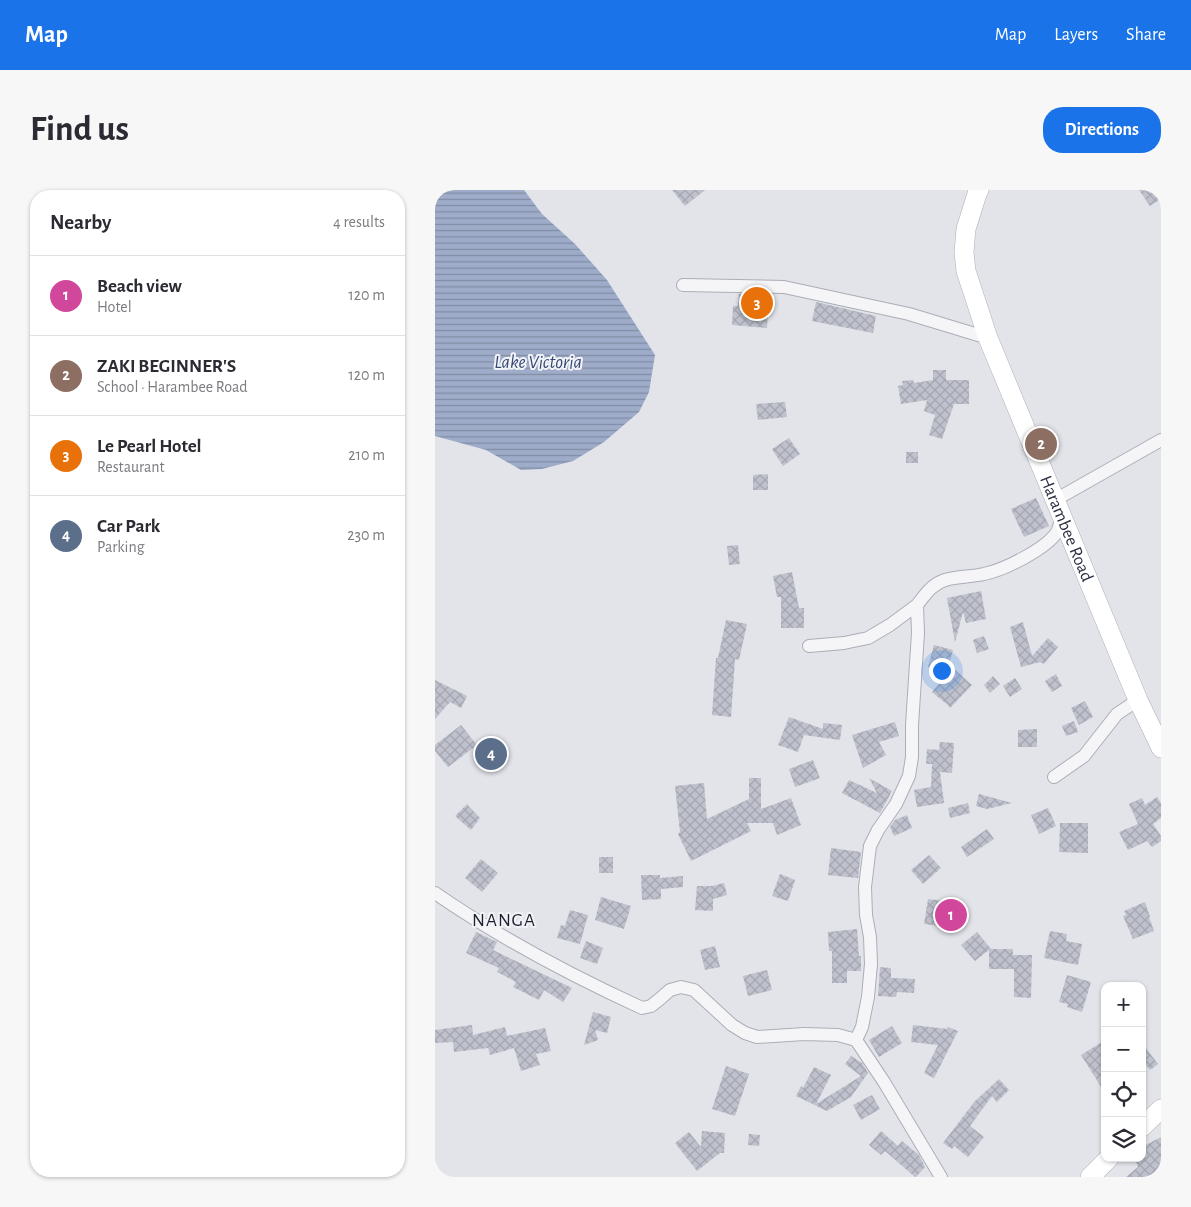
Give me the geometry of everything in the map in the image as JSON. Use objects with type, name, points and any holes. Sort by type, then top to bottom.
[{"type":"main road","name":"Harambee Road","points":[[979,190],[965,229],[964,252],[966,271],[988,338],[1138,700],[1161,748]]},
{"type":"main road","points":[[1146,1123],[1161,1109]]},
{"type":"main road","points":[[1090,1177],[1105,1162]]},
{"type":"street","points":[[683,285],[784,286],[909,314],[988,338]]},
{"type":"street","points":[[809,646],[844,643],[868,638],[890,625],[917,605],[929,589],[945,580],[984,574],[1007,567],[1047,542],[1057,531],[1058,509],[1161,440]]},
{"type":"street","points":[[856,1040],[862,1026],[868,997],[871,964],[870,937],[865,915],[866,871],[869,846],[896,804],[909,776],[912,757],[912,725],[918,633],[917,605]]},
{"type":"street","points":[[1053,777],[1084,756],[1117,714],[1138,700]]},
{"type":"street","points":[[435,893],[464,913],[539,957],[642,1008],[651,1006],[670,990],[681,987],[694,990],[732,1025],[745,1033],[757,1037],[804,1034],[838,1035],[856,1040],[884,1082],[941,1177]]},
{"type":"water","name":"Lake Victoria","points":[[435,190],[524,190],[542,214],[575,244],[607,280],[655,355],[649,392],[639,412],[604,442],[573,461],[542,469],[521,470],[486,450],[435,436]]},
{"type":"building","points":[[672,190],[705,190],[685,206]]},
{"type":"building","points":[[1139,190],[1161,190],[1161,199],[1150,206]]},
{"type":"building","points":[[739,294],[769,295],[767,328],[732,325],[733,306],[738,306]]},
{"type":"building","points":[[816,302],[876,316],[873,333],[812,321]]},
{"type":"building","points":[[933,370],[946,370],[946,380],[969,380],[969,404],[954,404],[942,439],[929,435],[935,415],[924,411],[927,400],[901,404],[898,386],[903,385],[902,381],[913,380],[914,383],[933,380]]},
{"type":"building","points":[[785,402],[787,417],[758,420],[756,404]]},
{"type":"building","points":[[789,438],[800,454],[783,466],[772,449]]},
{"type":"building","points":[[906,452],[918,452],[918,463],[906,463]]},
{"type":"building","points":[[768,474],[768,490],[753,490],[753,475]]},
{"type":"building","points":[[1036,498],[1049,526],[1024,537],[1011,509]]},
{"type":"building","points":[[738,545],[740,564],[729,565],[727,546]]},
{"type":"building","points":[[792,572],[799,608],[804,608],[804,628],[781,628],[781,597],[777,597],[773,576]]},
{"type":"building","points":[[981,591],[986,619],[966,623],[963,612],[955,642],[947,598]]},
{"type":"building","points":[[726,620],[747,624],[739,660],[735,659],[731,717],[712,715],[716,658],[718,658]]},
{"type":"building","points":[[1023,622],[1032,656],[1048,638],[1058,647],[1044,664],[1040,662],[1021,667],[1010,627]]},
{"type":"building","points":[[984,636],[989,649],[977,653],[973,640]]},
{"type":"building","points":[[934,645],[953,650],[947,672],[928,667]]},
{"type":"building","points":[[952,667],[972,685],[950,708],[932,692]]},
{"type":"building","points":[[1056,674],[1062,686],[1052,692],[1045,681]]},
{"type":"building","points":[[993,676],[1000,684],[990,693],[984,685]]},
{"type":"building","points":[[1015,678],[1022,689],[1010,697],[1003,686]]},
{"type":"building","points":[[435,680],[467,696],[461,708],[450,702],[435,719]]},
{"type":"building","points":[[1085,701],[1093,717],[1079,725],[1071,708]]},
{"type":"building","points":[[789,717],[823,729],[823,723],[842,725],[840,740],[804,735],[798,752],[778,745]]},
{"type":"building","points":[[1074,721],[1078,732],[1066,736],[1062,726]]},
{"type":"building","points":[[895,722],[899,736],[879,742],[886,755],[863,768],[852,735]]},
{"type":"building","points":[[461,725],[477,745],[448,767],[435,751],[435,745]]},
{"type":"building","points":[[1037,729],[1037,747],[1018,747],[1018,730]]},
{"type":"building","points":[[940,742],[954,743],[952,773],[940,772],[944,803],[917,807],[914,790],[931,787],[932,764],[926,764],[927,749],[939,750]]},
{"type":"building","points":[[813,760],[820,778],[795,787],[789,769]]},
{"type":"building","points":[[749,778],[761,778],[761,809],[791,798],[801,825],[777,835],[773,823],[747,823],[751,831],[691,861],[678,834],[680,832],[675,786],[704,783],[707,819],[749,799]]},
{"type":"building","points":[[869,778],[892,791],[880,813],[842,793],[849,780],[877,793]]},
{"type":"building","points":[[979,794],[1012,803],[987,809],[976,806]]},
{"type":"building","points":[[1157,797],[1161,803],[1161,818],[1153,824],[1161,836],[1161,841],[1152,847],[1147,841],[1128,850],[1119,832],[1138,824],[1129,804],[1142,798],[1145,805]]},
{"type":"building","points":[[968,803],[970,813],[950,818],[948,808]]},
{"type":"building","points":[[467,804],[480,818],[471,830],[455,816]]},
{"type":"building","points":[[1048,808],[1056,826],[1039,834],[1031,815]]},
{"type":"building","points":[[907,815],[912,828],[894,836],[890,827],[895,820]]},
{"type":"building","points":[[1060,823],[1088,823],[1088,853],[1059,852]]},
{"type":"building","points":[[987,829],[994,839],[967,857],[961,847]]},
{"type":"building","points":[[831,848],[861,852],[858,878],[828,875]]},
{"type":"building","points":[[929,855],[941,868],[923,884],[911,870]]},
{"type":"building","points":[[599,857],[613,857],[613,873],[599,873]]},
{"type":"building","points":[[481,859],[498,873],[482,892],[465,878]]},
{"type":"building","points":[[780,874],[795,880],[788,901],[772,896]]},
{"type":"building","points":[[641,875],[660,875],[660,878],[683,876],[683,887],[661,889],[661,899],[642,900]]},
{"type":"building","points":[[724,883],[727,895],[713,899],[713,911],[695,910],[697,886],[712,886]]},
{"type":"building","points":[[601,897],[631,906],[624,929],[595,920]]},
{"type":"building","points":[[928,899],[944,901],[940,926],[924,924]]},
{"type":"building","points":[[1145,902],[1154,931],[1133,939],[1123,916],[1126,915],[1124,911]]},
{"type":"building","points":[[570,910],[588,915],[580,944],[557,938],[561,925],[565,926]]},
{"type":"building","points":[[857,929],[861,971],[847,971],[847,983],[832,983],[832,951],[829,951],[828,932]]},
{"type":"building","points":[[1050,931],[1067,934],[1066,941],[1082,944],[1078,965],[1044,958]]},
{"type":"building","points":[[476,932],[497,942],[493,950],[572,988],[563,1002],[544,990],[539,1000],[513,987],[516,982],[497,972],[499,968],[466,953]]},
{"type":"building","points":[[977,932],[991,949],[1013,949],[1013,955],[1032,955],[1031,998],[1014,997],[1014,969],[989,969],[989,950],[975,961],[961,945]]},
{"type":"building","points":[[586,941],[603,948],[597,964],[580,958]]},
{"type":"building","points":[[715,946],[720,967],[705,970],[700,950]]},
{"type":"building","points":[[880,967],[891,968],[891,978],[915,979],[914,993],[897,992],[896,997],[878,996]]},
{"type":"building","points":[[767,970],[772,990],[748,996],[743,976]]},
{"type":"building","points":[[1067,975],[1091,982],[1082,1012],[1067,1007],[1068,1004],[1059,1002]]},
{"type":"building","points":[[593,1012],[611,1017],[607,1033],[595,1030],[598,1040],[584,1045]]},
{"type":"building","points":[[472,1025],[473,1035],[505,1027],[507,1036],[545,1028],[551,1051],[536,1054],[540,1065],[521,1071],[514,1048],[490,1055],[488,1048],[454,1052],[453,1042],[435,1043],[435,1030]]},
{"type":"building","points":[[913,1025],[947,1029],[948,1027],[958,1031],[934,1078],[924,1073],[938,1045],[911,1042]]},
{"type":"building","points":[[892,1026],[902,1043],[879,1057],[869,1040]]},
{"type":"building","points":[[1101,1042],[1101,1087],[1081,1055]]},
{"type":"building","points":[[1146,1048],[1158,1064],[1150,1070],[1146,1065]]},
{"type":"building","points":[[851,1056],[862,1063],[868,1073],[851,1097],[827,1111],[796,1096],[801,1086],[803,1088],[814,1067],[831,1075],[816,1104],[861,1076],[845,1064]]},
{"type":"building","points":[[726,1066],[749,1074],[735,1116],[712,1109]]},
{"type":"building","points":[[999,1079],[1009,1090],[997,1102],[992,1096],[970,1126],[984,1137],[968,1157],[954,1146],[952,1149],[943,1143],[975,1101]]},
{"type":"building","points":[[872,1095],[880,1109],[861,1120],[853,1105]]},
{"type":"building","points":[[702,1131],[725,1133],[724,1153],[720,1153],[697,1171],[675,1143],[689,1132],[701,1147]]},
{"type":"building","points":[[881,1131],[898,1146],[902,1141],[919,1155],[925,1167],[916,1177],[885,1151],[881,1155],[869,1145]]},
{"type":"building","points":[[749,1134],[760,1135],[759,1146],[748,1145]]},
{"type":"building","points":[[1161,1137],[1161,1177],[1126,1177],[1138,1167],[1136,1162],[1146,1162],[1146,1145]]},
{"type":"place","name":"Le Pearl Hotel","points":[[757,303]]},
{"type":"place","name":"ZAKI BEGINNER'S","points":[[1041,444]]},
{"type":"place","name":"Car Park","points":[[491,754]]},
{"type":"place","name":"Beach view","points":[[951,915]]},
{"type":"district","name":"NANGA","points":[[504,919]]}]
